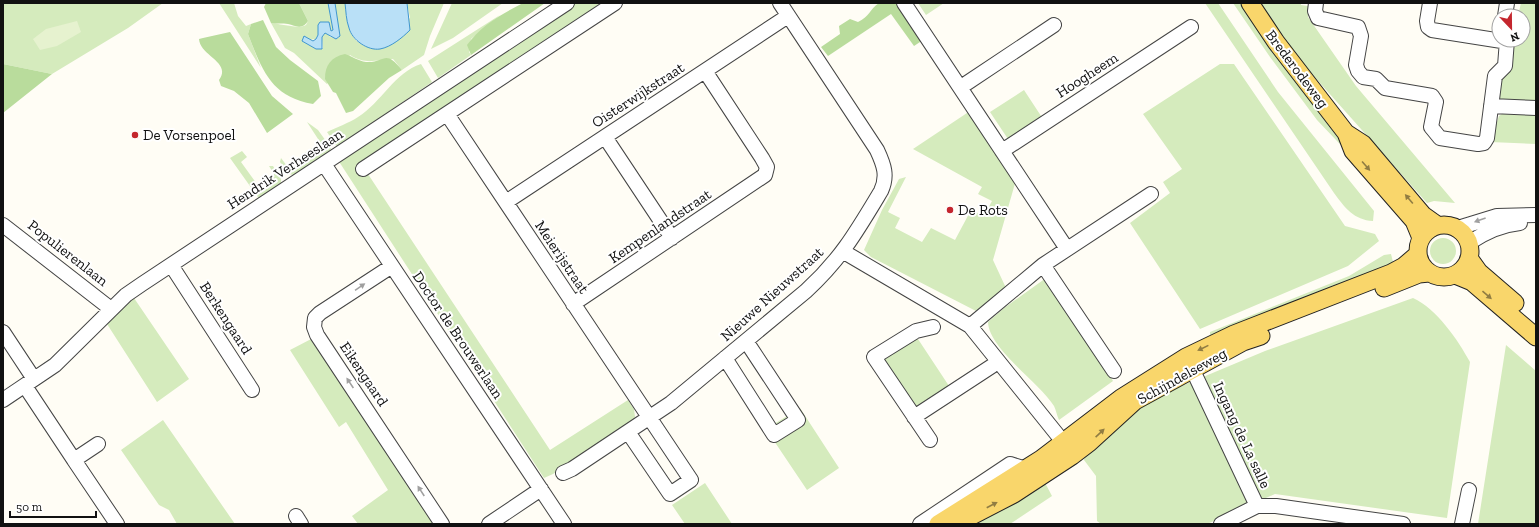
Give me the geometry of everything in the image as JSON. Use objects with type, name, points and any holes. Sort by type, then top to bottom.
[{"type":"main road","name":"Brederodeweg","points":[[1250,3],[1276,42],[1346,133],[1353,151],[1414,222],[1421,238]]},
{"type":"main road","name":"Brederodeweg","points":[[1346,133],[1363,144],[1423,215],[1437,225]]},
{"type":"main road","points":[[1536,322],[1479,272],[1469,250],[1466,237],[1458,228],[1451,225],[1437,225],[1428,230],[1421,238],[1418,246],[1418,254],[1421,265],[1429,273],[1439,277],[1455,275],[1472,282],[1536,337]]},
{"type":"main road","points":[[1455,275],[1466,265],[1469,250]]},
{"type":"main road","name":"Schijndelseweg","points":[[958,524],[1014,494],[1049,472],[1089,443],[1135,401],[1189,363],[1234,334],[1391,273],[1404,266],[1418,254]]},
{"type":"main road","name":"Schijndelseweg","points":[[938,524],[1026,469],[1064,443],[1121,398],[1189,363],[1409,277],[1429,273]]},
{"type":"street","name":"Hendrik Verheeslaan","points":[[3,400],[29,383],[66,355],[126,295],[567,3]]},
{"type":"street","points":[[363,169],[615,3]]},
{"type":"street","name":"Nieuwe Nieuwstraat","points":[[562,473],[572,469],[650,418],[815,283],[844,252],[883,186],[885,181],[884,164],[877,150],[780,3]]},
{"type":"street","points":[[904,3],[1067,249]]},
{"type":"street","points":[[1316,3],[1315,11],[1318,18],[1358,27],[1361,36],[1356,65],[1358,71],[1363,77],[1376,79],[1385,88],[1432,96],[1436,102],[1432,127],[1440,138],[1484,143],[1487,138],[1495,76],[1505,66],[1504,48]]},
{"type":"street","points":[[1430,3],[1427,21],[1428,27],[1432,30],[1491,41]]},
{"type":"street","name":"Oisterwijkstraat","points":[[506,202],[788,16]]},
{"type":"street","points":[[961,87],[1054,25]]},
{"type":"street","name":"Hoogheem","points":[[1002,151],[1191,27]]},
{"type":"street","name":"Kempenlandstraat","points":[[573,304],[765,175],[767,167],[762,158],[705,71]]},
{"type":"street","points":[[1491,106],[1536,108]]},
{"type":"street","name":"Meierijstraat","points":[[448,114],[691,480],[670,494],[628,432]]},
{"type":"street","points":[[604,137],[672,238]]},
{"type":"street","name":"Doctor de Brouwerlaan","points":[[324,164],[564,524]]},
{"type":"street","points":[[970,326],[1043,265],[1151,194]]},
{"type":"street","points":[[1458,228],[1497,216],[1536,215]]},
{"type":"street","points":[[1469,250],[1481,234],[1506,224],[1536,222]]},
{"type":"street","name":"Populierenlaan","points":[[3,225],[111,309]]},
{"type":"street","points":[[844,252],[970,326],[1064,443]]},
{"type":"street","name":"Berkengaard","points":[[171,265],[252,390]]},
{"type":"street","points":[[1043,265],[1114,371]]},
{"type":"street","name":"Eikengaard","points":[[392,266],[320,313],[315,318],[314,327],[317,335],[442,524]]},
{"type":"street","points":[[930,440],[874,357],[916,331],[933,327]]},
{"type":"street","points":[[3,332],[29,383],[74,460],[117,524]]},
{"type":"street","points":[[725,358],[774,435],[798,420],[746,341]]},
{"type":"street","name":"Ingang de La salle","points":[[1189,363],[1257,506]]},
{"type":"street","points":[[914,417],[992,366]]},
{"type":"street","points":[[74,460],[98,444]]},
{"type":"street","points":[[920,524],[1010,464],[1026,469]]},
{"type":"street","points":[[489,524],[541,489]]},
{"type":"street","points":[[1462,524],[1469,490]]},
{"type":"street","points":[[1221,524],[1257,506],[1276,506],[1328,519],[1404,524]]},
{"type":"green space","points":[[3,3],[163,3],[128,28],[52,74],[3,64]]},
{"type":"green space","points":[[219,3],[234,3],[238,16],[246,26],[251,24],[248,34],[261,68]]},
{"type":"green space","points":[[266,3],[299,3],[308,21],[303,26],[299,27],[271,23],[264,7]]},
{"type":"green space","points":[[299,3],[328,3],[334,30],[331,31],[329,23],[318,25],[318,35],[316,39],[302,41],[316,49],[323,48],[322,37],[325,33],[328,33],[330,37],[339,38],[335,3],[345,3],[350,31],[357,41],[370,47],[410,18],[407,3],[444,3],[430,36],[424,55],[402,70],[393,59],[366,61],[350,55],[327,84],[329,86],[294,53],[285,48],[271,23],[294,26],[306,25],[308,21]]},
{"type":"green space","points":[[452,3],[503,3],[453,38],[431,49]]},
{"type":"green space","points":[[523,3],[545,3],[471,55],[467,45],[485,26]]},
{"type":"green space","points":[[574,3],[601,3],[364,168],[550,450],[628,400],[634,409],[635,417],[633,421],[553,474],[544,478],[338,160],[514,46]]},
{"type":"green space","points":[[879,3],[898,3],[923,40],[914,46],[891,14],[828,56],[821,47],[840,34],[839,26],[850,19],[858,22],[862,20]]},
{"type":"green space","points":[[918,3],[944,3],[926,15]]},
{"type":"green space","points":[[1205,3],[1218,3],[1278,92],[1374,211],[1373,221],[1355,216],[1338,198]]},
{"type":"green space","points":[[1233,3],[1243,3],[1313,105],[1356,161],[1317,120],[1270,57]]},
{"type":"green space","points":[[1258,3],[1301,3],[1301,5],[1308,6],[1308,17],[1356,86],[1455,203],[1434,201],[1427,203],[1303,64]]},
{"type":"green space","points":[[1521,3],[1536,3],[1536,105],[1497,104],[1500,77],[1510,48],[1531,48],[1531,8],[1520,8]]},
{"type":"green space","points":[[500,15],[471,39],[469,52],[471,55],[438,78],[428,61]]},
{"type":"green space","points":[[263,20],[276,47],[290,60],[318,81],[321,96],[313,104],[287,95],[270,80],[264,70],[248,34],[251,24]]},
{"type":"green space","points":[[77,21],[81,32],[57,46],[40,50],[33,39],[46,29]]},
{"type":"green space","points":[[230,32],[272,96],[293,114],[267,133],[249,103],[234,91],[221,86],[219,80],[222,74],[222,68],[204,50],[199,39]]},
{"type":"green space","points":[[345,54],[360,61],[366,62],[373,62],[388,58],[396,63],[402,70],[389,78],[353,111],[346,113],[336,93],[333,92],[325,79],[326,70],[330,62],[336,57]]},
{"type":"green space","points":[[3,64],[52,74],[3,113]]},
{"type":"green space","points":[[421,64],[432,82],[337,147],[327,132],[358,117],[374,104],[403,74]]},
{"type":"green space","points":[[1220,64],[1234,64],[1345,226],[1375,234],[1379,241],[1348,266],[1200,329],[1130,223],[1170,193],[1163,182],[1182,169],[1143,114]]},
{"type":"green space","points":[[1024,90],[1043,119],[1008,139],[990,112]]},
{"type":"green space","points":[[970,111],[1016,180],[993,260],[1006,288],[976,311],[871,257],[864,250],[882,210],[899,179],[906,177],[888,212],[900,218],[895,228],[922,242],[931,228],[955,240],[971,210],[984,216],[992,201],[978,194],[982,187],[913,149]]},
{"type":"green space","points":[[1502,114],[1536,115],[1536,144],[1490,142],[1499,116]]},
{"type":"green space","points":[[307,122],[318,130],[331,148],[330,151],[294,175],[288,174],[280,162],[281,158],[287,166],[320,142]]},
{"type":"green space","points":[[242,151],[247,157],[241,162],[257,184],[274,174],[269,166],[273,166],[281,179],[281,184],[260,200],[230,158]]},
{"type":"green space","points":[[1443,238],[1452,242],[1456,251],[1452,260],[1443,264],[1434,260],[1430,251],[1434,242]]},
{"type":"green space","points":[[1391,254],[1393,262],[1332,290],[1210,339],[1210,332],[1349,276],[1384,255]]},
{"type":"green space","points":[[1046,278],[1113,381],[1059,420],[1054,406],[1047,397],[1005,354],[997,343],[988,322],[1004,308]]},
{"type":"green space","points":[[134,298],[189,379],[157,402],[107,324]]},
{"type":"green space","points":[[1413,298],[1422,303],[1438,317],[1453,335],[1470,362],[1447,518],[1275,494],[1207,524],[1101,524],[1097,521],[1096,476],[1084,460],[1086,448],[1120,417],[1172,390],[1265,351]]},
{"type":"green space","points":[[914,333],[951,389],[913,412],[877,356]]},
{"type":"green space","points":[[315,337],[441,524],[358,524],[352,516],[388,490],[346,422],[339,427],[290,350]]},
{"type":"green space","points":[[1506,345],[1536,371],[1536,524],[1478,524]]},
{"type":"green space","points":[[800,408],[839,468],[807,490],[766,429]]},
{"type":"green space","points":[[163,420],[235,524],[177,524],[169,510],[159,505],[121,450]]},
{"type":"green space","points":[[1043,479],[1052,496],[1010,524],[962,524]]},
{"type":"green space","points":[[705,483],[732,524],[685,524],[672,505]]},
{"type":"water","points":[[328,3],[335,3],[340,36],[336,39],[325,33],[322,37],[322,49],[316,49],[302,41],[304,36],[313,41],[316,39],[318,35],[318,25],[320,22],[329,22],[331,31],[333,30]]},
{"type":"water","points":[[345,3],[407,3],[410,30],[396,42],[384,48],[375,49],[361,44],[353,37],[347,22]]},
{"type":"place","name":"De Vorsenpoel","points":[[135,135]]},
{"type":"place","name":"De Rots","points":[[950,210]]}]
